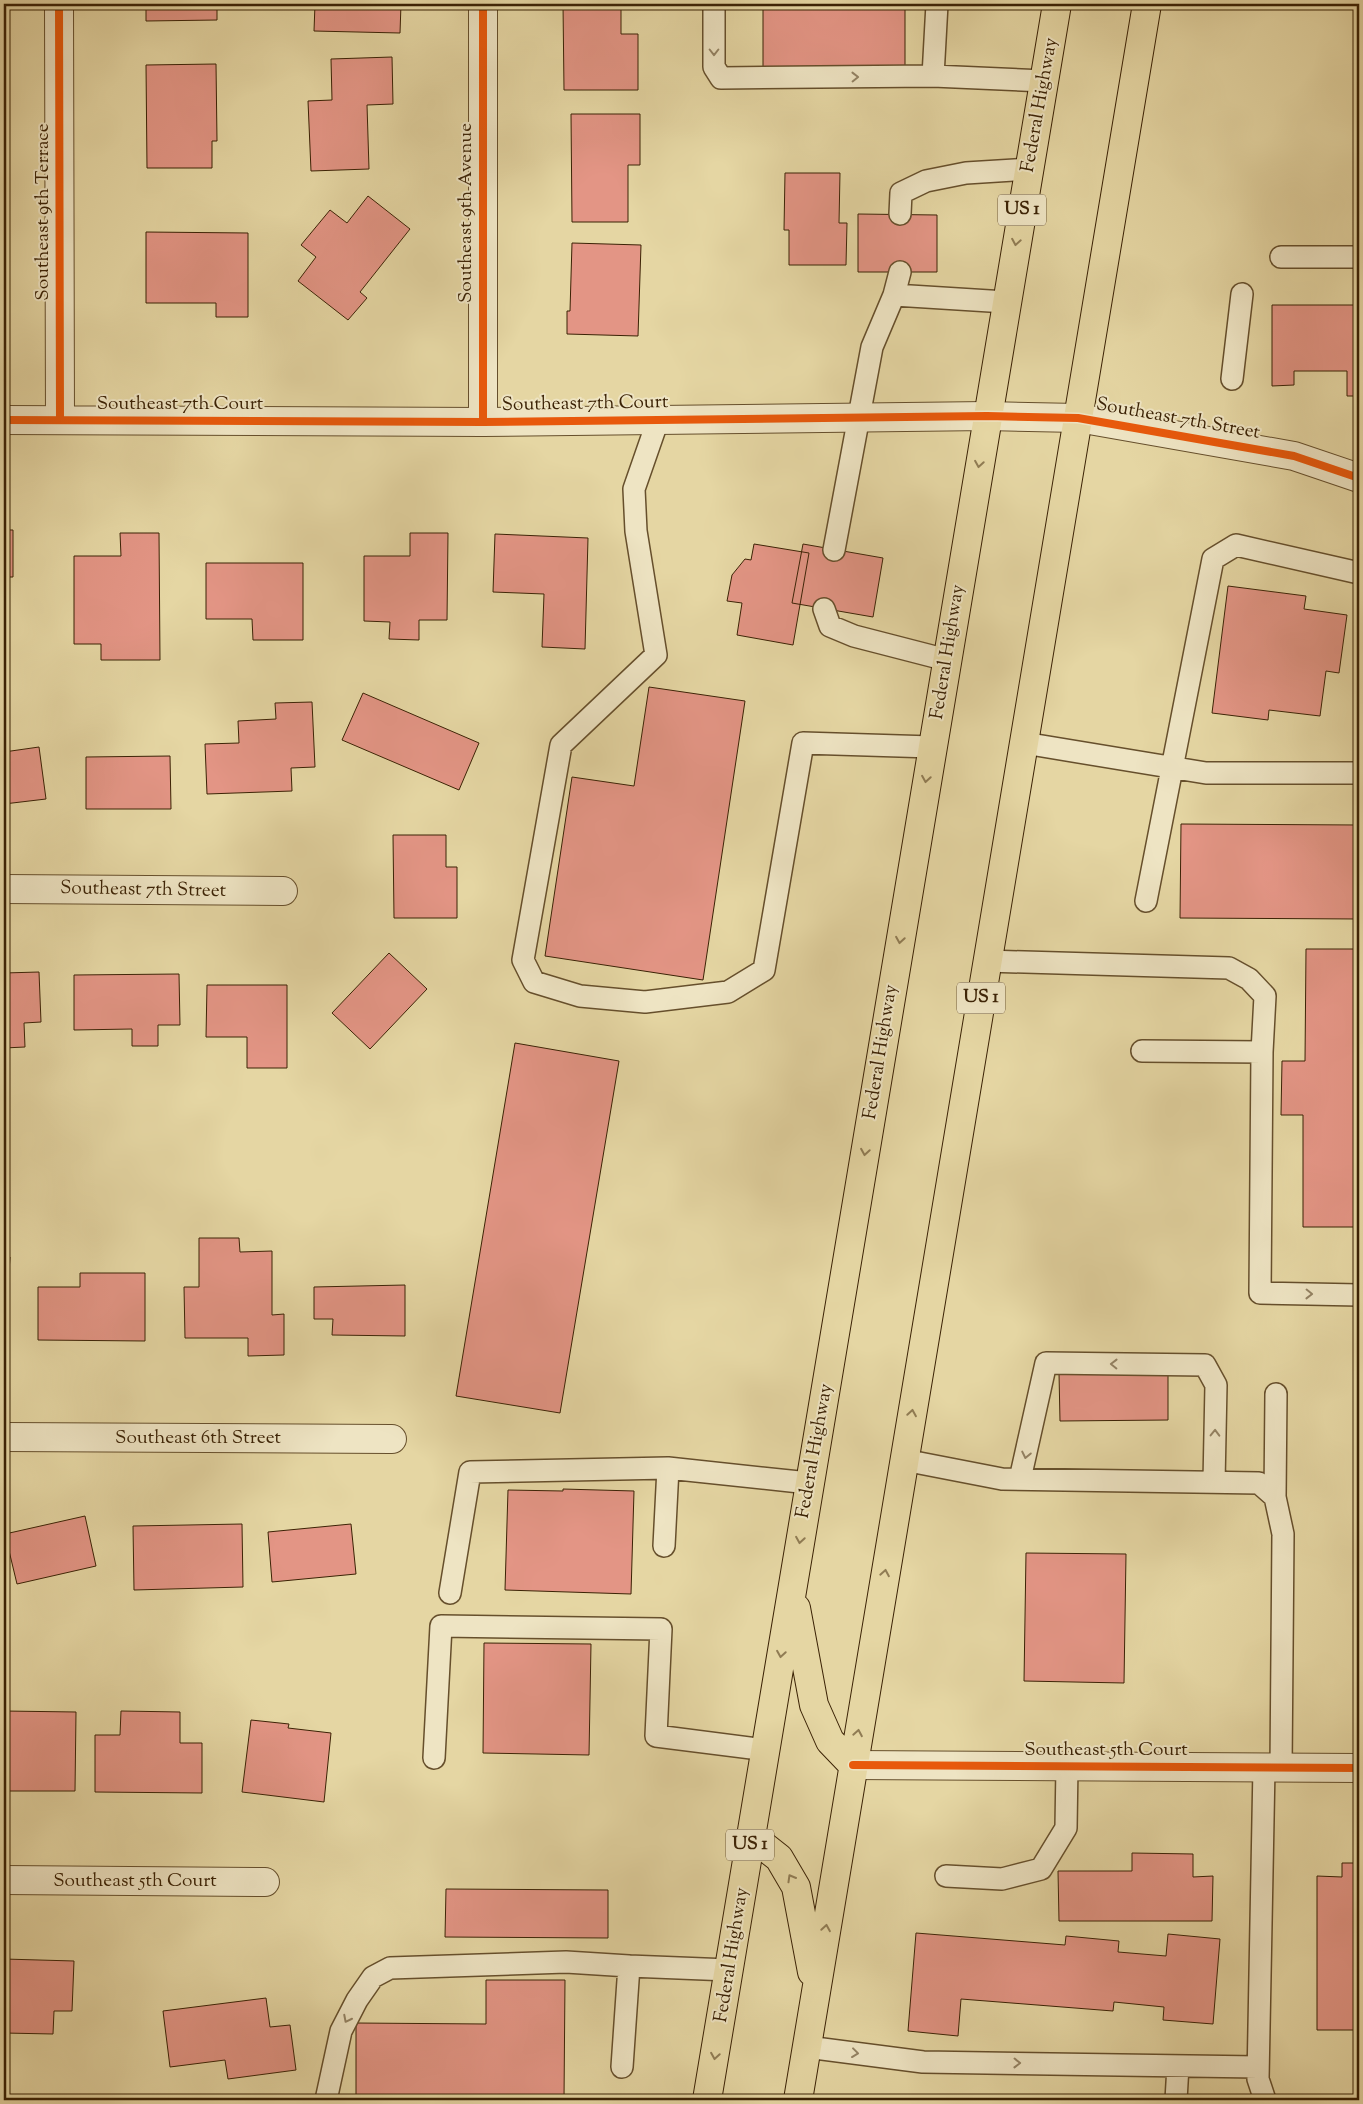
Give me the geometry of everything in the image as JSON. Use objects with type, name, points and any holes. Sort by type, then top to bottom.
[{"type":"main road","name":"Federal Highway","points":[[707,2100],[1057,4]]},
{"type":"main road","name":"US 1","points":[[798,2100],[1147,4]]},
{"type":"main road","points":[[792,1589],[814,1705],[830,1741],[853,1765]]},
{"type":"main road","points":[[751,1836],[779,1858],[796,1888],[816,1993]]},
{"type":"street","name":"Southeast 9th Terrace","points":[[59,4],[60,420]]},
{"type":"street","name":"Southeast 9th Avenue","points":[[483,4],[483,422]]},
{"type":"street","name":"Southeast 7th Court","points":[[4,420],[483,422],[987,416]]},
{"type":"street","name":"Southeast 7th Street","points":[[987,416],[1078,418],[1294,456],[1359,478]]},
{"type":"street","name":"Southeast 7th Street","points":[[4,889],[283,891]]},
{"type":"street","name":"Southeast 6th Street","points":[[4,1437],[392,1439]]},
{"type":"street","name":"Southeast 5th Court","points":[[853,1765],[1359,1768]]},
{"type":"street","name":"Southeast 5th Court","points":[[4,1880],[265,1882]]},
{"type":"lane","points":[[714,4],[714,67],[721,78],[932,76],[1044,81]]},
{"type":"lane","points":[[932,76],[936,4]]},
{"type":"lane","points":[[900,214],[901,193],[926,181],[966,173],[1029,169]]},
{"type":"lane","points":[[1281,257],[1359,258]]},
{"type":"lane","points":[[834,550],[872,347],[894,295],[900,272]]},
{"type":"lane","points":[[1232,379],[1242,294]]},
{"type":"lane","points":[[894,295],[1006,302]]},
{"type":"lane","points":[[658,420],[634,489],[636,531],[656,655],[561,745],[523,960],[534,982],[580,996],[645,1002],[728,992],[764,970],[803,743],[932,747]]},
{"type":"lane","points":[[1146,901],[1213,559],[1236,545],[1359,573]]},
{"type":"lane","points":[[824,609],[830,626],[854,636],[947,660]]},
{"type":"lane","points":[[1024,743],[1206,773],[1359,773]]},
{"type":"lane","points":[[987,961],[1229,968],[1249,980],[1265,996],[1262,1052],[1260,1293],[1359,1295]]},
{"type":"lane","points":[[1142,1051],[1262,1052]]},
{"type":"lane","points":[[1020,1479],[1046,1363],[1206,1365],[1216,1385],[1214,1482]]},
{"type":"lane","points":[[1265,2100],[1258,2079],[1258,2067],[1283,1534],[1275,1497],[1276,1394]]},
{"type":"lane","points":[[904,1460],[996,1478],[1259,1483],[1275,1497]]},
{"type":"lane","points":[[450,1593],[470,1472],[668,1468],[810,1483]]},
{"type":"lane","points":[[664,1546],[668,1468]]},
{"type":"lane","points":[[434,1758],[441,1626],[661,1629],[656,1736],[766,1750]]},
{"type":"lane","points":[[946,1876],[1002,1879],[1041,1869],[1066,1828],[1067,1766]]},
{"type":"lane","points":[[326,2100],[341,2031],[357,2000],[373,1977],[390,1968],[566,1962],[729,1970]]},
{"type":"lane","points":[[622,2067],[629,1966]]},
{"type":"lane","points":[[807,2047],[923,2062],[1258,2067]]},
{"type":"lane","points":[[1176,2100],[1178,2066]]},
{"type":"building","points":[[146,4],[217,4],[217,20],[146,21]]},
{"type":"building","points":[[315,4],[401,4],[400,33],[314,31]]},
{"type":"building","points":[[563,4],[621,4],[621,34],[638,34],[638,90],[564,90]]},
{"type":"building","points":[[763,4],[905,4],[905,69],[763,69]]},
{"type":"building","points":[[392,57],[393,104],[367,105],[369,169],[311,171],[308,101],[332,100],[331,59]]},
{"type":"building","points":[[216,64],[217,141],[212,141],[212,168],[147,168],[146,65]]},
{"type":"building","points":[[571,114],[640,114],[640,165],[628,165],[628,222],[572,222]]},
{"type":"building","points":[[785,173],[840,173],[839,223],[847,223],[846,265],[789,265],[789,230],[784,230]]},
{"type":"building","points":[[368,196],[410,229],[360,292],[367,298],[348,320],[298,281],[316,257],[301,245],[330,210],[347,223]]},
{"type":"building","points":[[858,214],[937,215],[937,272],[858,272]]},
{"type":"building","points":[[146,232],[248,233],[248,317],[216,317],[216,303],[146,303]]},
{"type":"building","points":[[572,243],[641,245],[638,336],[567,334],[567,311],[570,311]]},
{"type":"building","points":[[1272,305],[1359,305],[1359,396],[1347,396],[1347,371],[1294,371],[1294,385],[1272,386]]},
{"type":"building","points":[[4,530],[13,530],[13,577],[4,577]]},
{"type":"building","points":[[120,533],[159,533],[160,660],[101,660],[101,644],[74,644],[74,556],[121,556]]},
{"type":"building","points":[[410,533],[448,533],[447,620],[419,620],[419,640],[389,639],[390,622],[364,621],[364,556],[410,556]]},
{"type":"building","points":[[495,534],[588,538],[585,649],[542,647],[544,594],[493,592]]},
{"type":"building","points":[[754,544],[809,553],[793,645],[737,635],[742,603],[727,601],[732,575],[745,559],[751,560]]},
{"type":"building","points":[[803,544],[883,558],[873,617],[792,603]]},
{"type":"building","points":[[206,563],[303,563],[303,640],[253,640],[252,619],[206,619]]},
{"type":"building","points":[[1228,586],[1306,596],[1304,609],[1347,615],[1339,673],[1326,671],[1320,716],[1269,710],[1268,720],[1212,713]]},
{"type":"building","points":[[649,687],[745,701],[703,980],[545,956],[572,777],[634,786]]},
{"type":"building","points":[[363,693],[479,743],[459,790],[342,740]]},
{"type":"building","points":[[312,702],[315,767],[291,768],[292,791],[207,794],[205,744],[239,743],[238,721],[276,719],[275,703]]},
{"type":"building","points":[[39,747],[46,799],[4,804],[4,752]]},
{"type":"building","points":[[170,756],[171,809],[86,809],[86,757]]},
{"type":"building","points":[[1181,824],[1359,825],[1359,919],[1180,918]]},
{"type":"building","points":[[393,835],[446,835],[446,867],[457,867],[457,918],[394,918]]},
{"type":"building","points":[[1306,949],[1359,949],[1359,1227],[1303,1227],[1303,1115],[1281,1115],[1282,1061],[1305,1061]]},
{"type":"building","points":[[389,953],[427,989],[370,1049],[332,1013]]},
{"type":"building","points":[[39,972],[41,1022],[24,1023],[25,1047],[4,1048],[4,973]]},
{"type":"building","points":[[179,974],[180,1025],[158,1025],[158,1046],[132,1046],[132,1029],[74,1030],[74,975]]},
{"type":"building","points":[[207,985],[287,985],[287,1068],[247,1068],[247,1037],[206,1037]]},
{"type":"building","points":[[515,1043],[619,1061],[560,1413],[456,1396]]},
{"type":"building","points":[[199,1238],[239,1238],[240,1252],[272,1251],[272,1315],[284,1314],[284,1355],[248,1356],[248,1338],[185,1338],[184,1287],[199,1287]]},
{"type":"building","points":[[4,1256],[10,1257],[4,1349]]},
{"type":"building","points":[[80,1273],[145,1273],[145,1341],[38,1340],[38,1287],[80,1287]]},
{"type":"building","points":[[405,1285],[405,1336],[332,1335],[333,1319],[314,1319],[314,1287]]},
{"type":"building","points":[[1168,1372],[1168,1420],[1060,1421],[1059,1373]]},
{"type":"building","points":[[563,1489],[634,1491],[631,1594],[505,1590],[508,1490],[563,1491]]},
{"type":"building","points":[[85,1516],[96,1566],[17,1584],[5,1534]]},
{"type":"building","points":[[242,1524],[243,1587],[134,1590],[133,1526]]},
{"type":"building","points":[[351,1524],[356,1574],[272,1582],[268,1532]]},
{"type":"building","points":[[1026,1553],[1126,1554],[1124,1683],[1024,1681]]},
{"type":"building","points":[[484,1643],[591,1644],[589,1755],[483,1753]]},
{"type":"building","points":[[4,1711],[76,1712],[75,1791],[4,1791]]},
{"type":"building","points":[[121,1711],[180,1712],[180,1743],[202,1743],[202,1793],[95,1792],[95,1735],[120,1735]]},
{"type":"building","points":[[251,1720],[289,1724],[288,1728],[331,1733],[324,1802],[242,1792]]},
{"type":"building","points":[[1132,1853],[1193,1854],[1193,1877],[1213,1876],[1212,1921],[1059,1921],[1058,1871],[1132,1871]]},
{"type":"building","points":[[1342,1863],[1359,1863],[1359,2030],[1317,2030],[1317,1876],[1342,1877]]},
{"type":"building","points":[[446,1889],[608,1890],[608,1938],[445,1937]]},
{"type":"building","points":[[916,1933],[1065,1945],[1066,1936],[1119,1941],[1118,1952],[1166,1956],[1168,1934],[1220,1939],[1213,2024],[1163,2020],[1164,2007],[1114,2002],[1113,2011],[961,1999],[958,2036],[908,2031]]},
{"type":"building","points":[[4,1959],[74,1961],[72,2011],[54,2011],[53,2034],[4,2033]]},
{"type":"building","points":[[486,1980],[565,1980],[564,2100],[356,2100],[356,2023],[486,2024]]},
{"type":"building","points":[[266,1998],[270,2027],[290,2025],[296,2070],[228,2079],[225,2060],[170,2067],[163,2011]]},
{"type":"cycle path","points":[[59,4],[60,420]]},
{"type":"cycle path","points":[[483,4],[483,422]]},
{"type":"cycle path","points":[[4,420],[483,422],[987,416],[1078,418],[1294,456],[1359,478]]},
{"type":"cycle path","points":[[853,1765],[1359,1768]]}]
